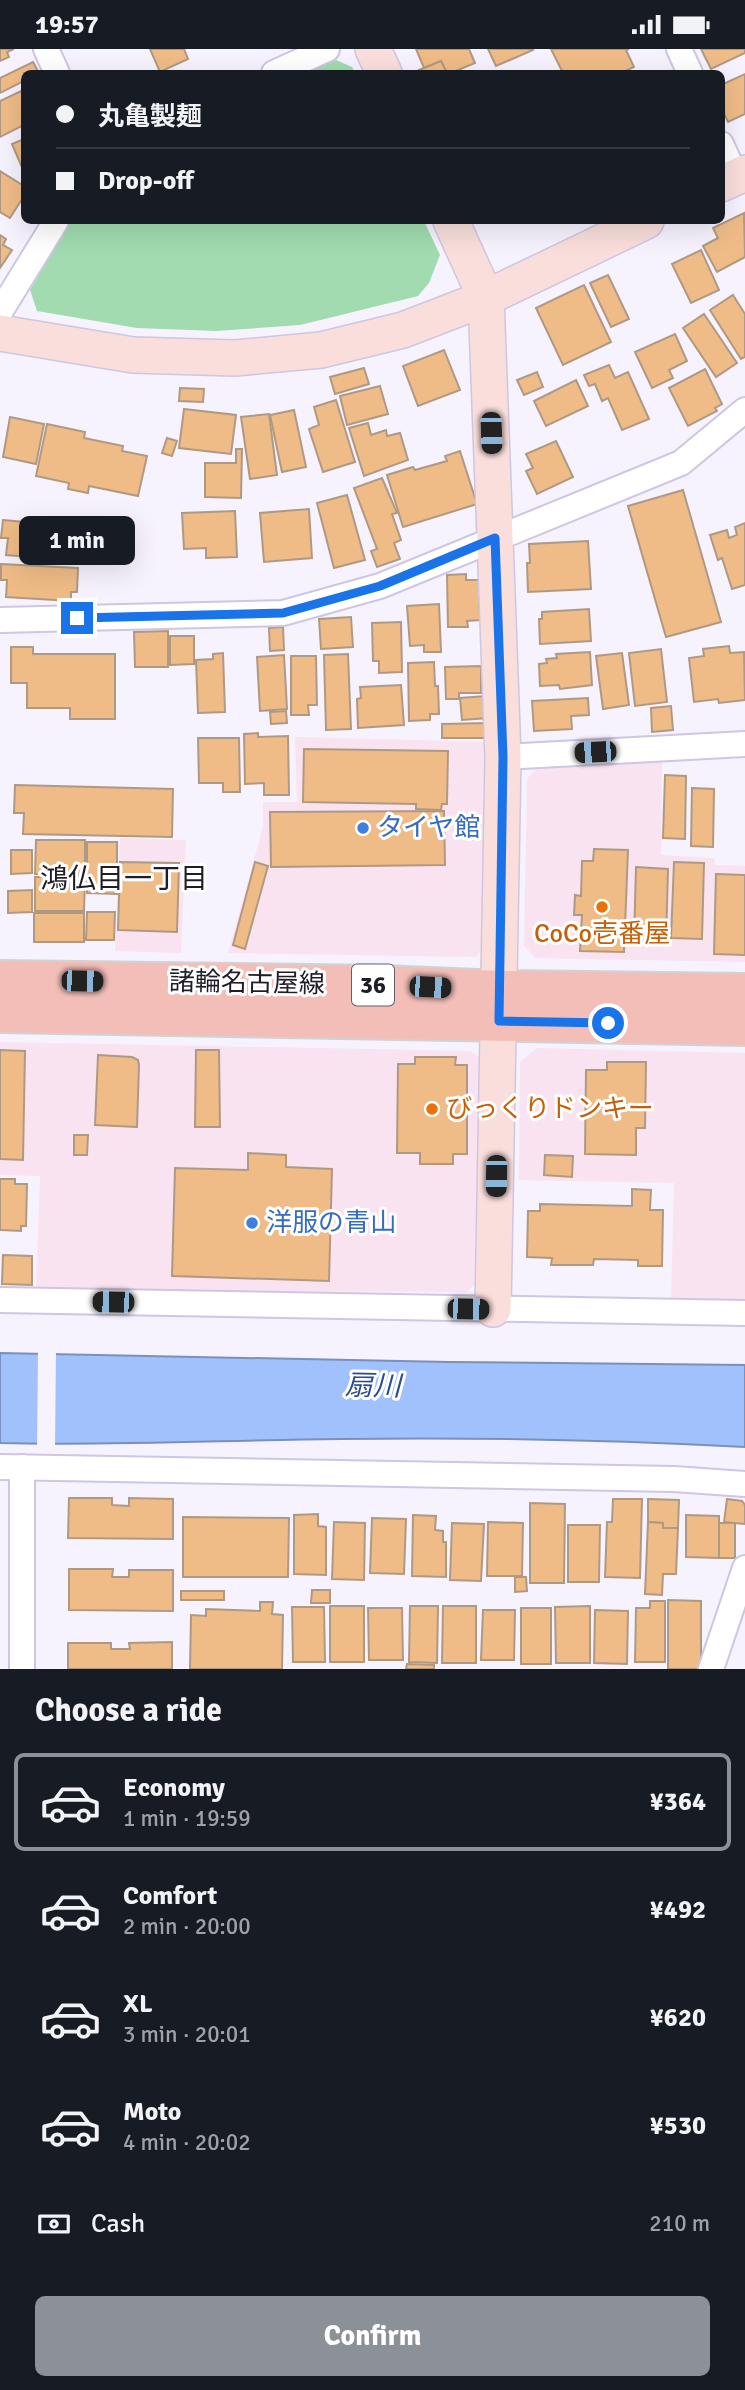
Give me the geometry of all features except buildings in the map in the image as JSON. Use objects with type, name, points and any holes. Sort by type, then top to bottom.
[{"type":"main road","name":"諸輪名古屋線","points":[[0,981],[383,985],[500,1006],[745,1026]]},
{"type":"main road","name":"諸輪名古屋線","points":[[0,1013],[500,1006],[745,993]]},
{"type":"street","points":[[46,49],[56,70]]},
{"type":"street","points":[[281,70],[327,49]]},
{"type":"street","points":[[373,49],[383,70]]},
{"type":"street","points":[[678,49],[688,70]]},
{"type":"street","points":[[725,154],[734,178]]},
{"type":"street","points":[[0,312],[54,224]]},
{"type":"street","points":[[452,224],[486,298],[495,538],[503,757],[493,1309]]},
{"type":"street","points":[[0,333],[133,355],[234,358],[335,347],[403,330],[486,298],[640,224]]},
{"type":"street","points":[[0,620],[283,613],[380,586],[681,463],[745,410]]},
{"type":"street","points":[[503,757],[745,744]]},
{"type":"street","points":[[0,1300],[745,1314]]},
{"type":"street","points":[[23,1669],[11,1467],[674,1479],[745,1484]]},
{"type":"street","points":[[711,1669],[745,1568]]},
{"type":"shaded area","points":[[295,737],[490,742],[489,940],[476,957],[228,953],[263,827],[263,802],[297,802]]},
{"type":"shaded area","points":[[662,761],[661,855],[714,858],[715,865],[745,866],[745,962],[536,958],[524,946],[527,779],[538,767]]},
{"type":"shaded area","points":[[120,838],[186,840],[181,953],[115,951]]},
{"type":"shaded area","points":[[0,1042],[470,1051],[484,1060],[483,1276],[467,1292],[36,1290],[40,1176],[0,1175]]},
{"type":"shaded area","points":[[537,1048],[745,1053],[745,1301],[671,1300],[674,1183],[519,1180],[520,1062]]},
{"type":"green space","points":[[336,60],[354,70],[312,70]]},
{"type":"green space","points":[[69,224],[425,224],[440,255],[429,283],[418,296],[300,325],[216,331],[137,328],[37,311],[30,290]]},
{"type":"water","name":"扇川","points":[[0,1353],[745,1365],[745,1447],[442,1438],[0,1443]]},
{"type":"pier","points":[[38,1350],[56,1351],[55,1448],[37,1447]]},
{"type":"place","name":"タイヤ館","points":[[363,828]]},
{"type":"place","name":"CoCo壱番屋","points":[[602,907]]},
{"type":"place","name":"びっくりドンキー","points":[[432,1109]]},
{"type":"place","name":"洋服の青山","points":[[252,1223]]},
{"type":"district","name":"鴻仏目一丁目","points":[[124,879]]},
{"type":"route","points":[[77,618],[283,613],[380,586],[495,538],[503,757],[499,1021],[608,1023]]}]
